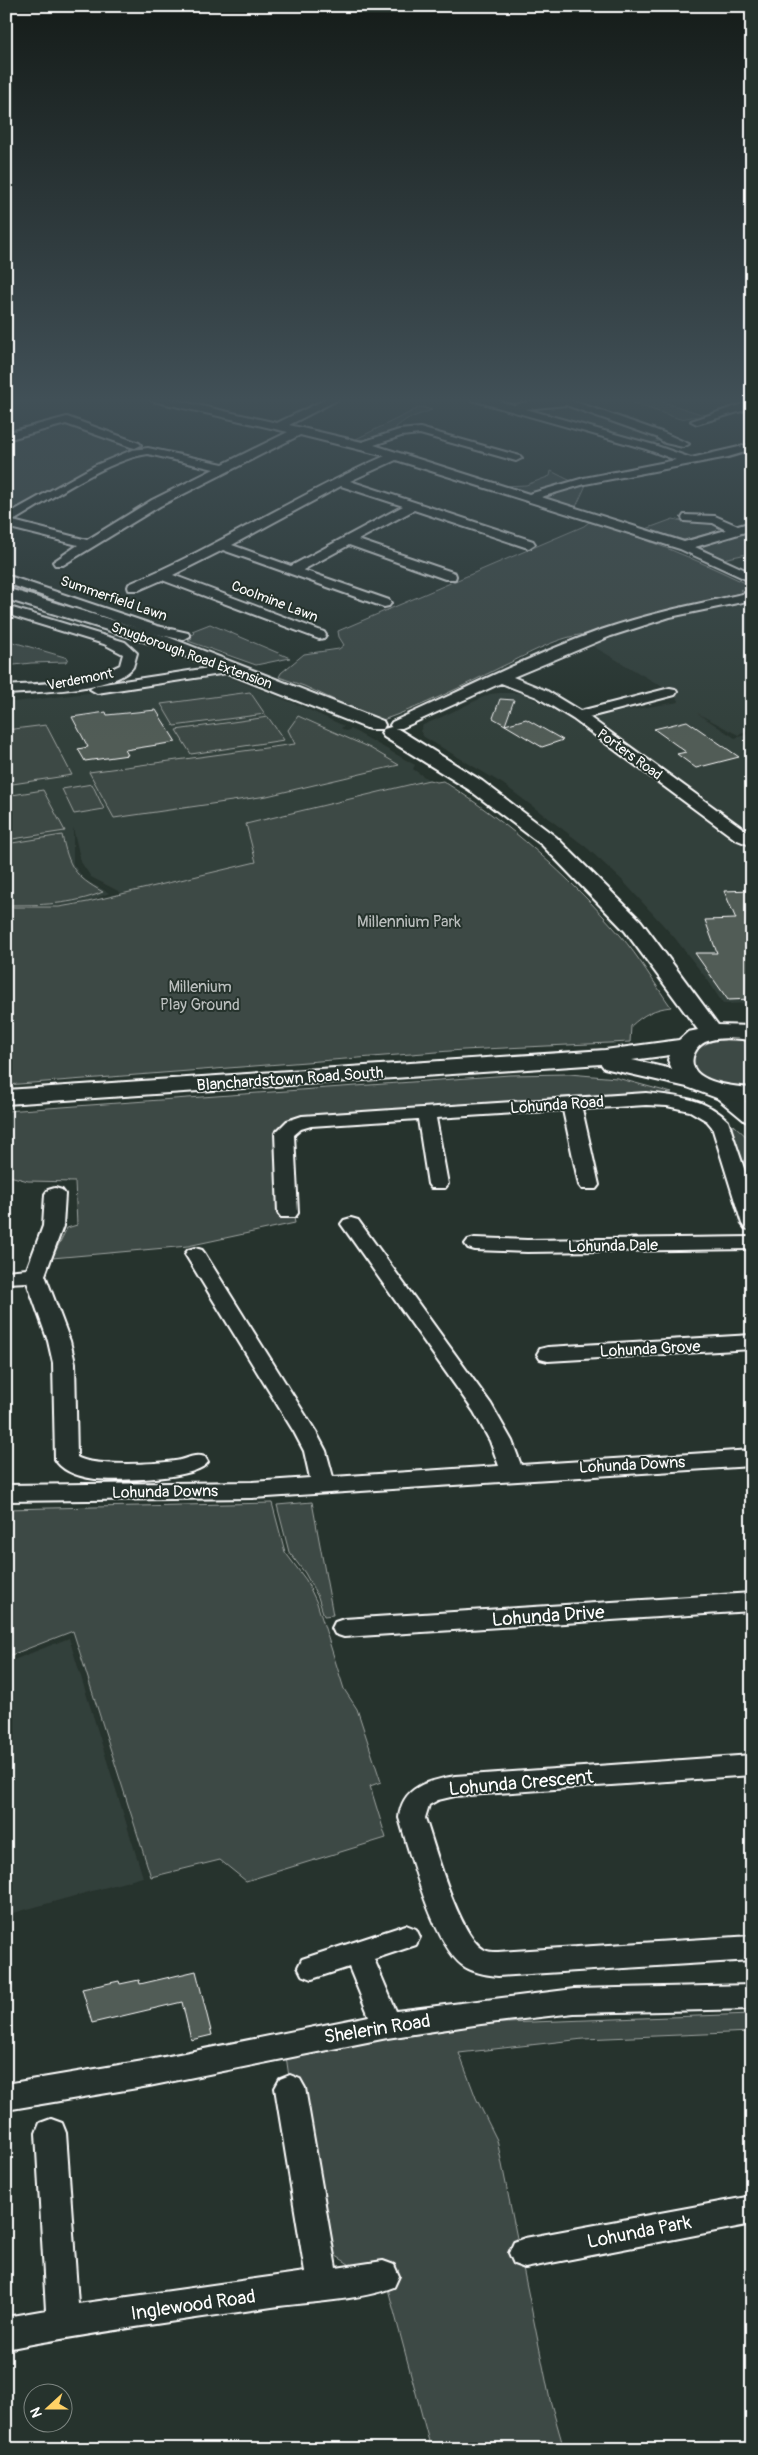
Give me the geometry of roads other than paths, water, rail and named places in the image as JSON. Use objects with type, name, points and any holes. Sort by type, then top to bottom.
[{"type":"main road","name":"Snugborough Road Extension","points":[[6,592],[162,641],[388,727],[489,795],[549,840],[633,926],[692,1003],[711,1032]]},
{"type":"main road","points":[[693,1081],[683,1072],[679,1063],[680,1054],[684,1046],[693,1039],[711,1032],[738,1031],[752,1033]]},
{"type":"main road","name":"Blanchardstown Road South","points":[[6,1097],[574,1059],[613,1056],[684,1046]]},
{"type":"main road","name":"Blanchardstown Road South","points":[[574,1059],[622,1064],[693,1081],[723,1093],[752,1095]]},
{"type":"street","points":[[6,522],[23,513]]},
{"type":"street","points":[[59,562],[140,513]]},
{"type":"street","points":[[134,587],[163,576],[223,546],[282,513]]},
{"type":"street","points":[[293,570],[400,513]]},
{"type":"street","points":[[433,513],[529,544]]},
{"type":"street","points":[[579,513],[684,546],[752,578]]},
{"type":"street","points":[[688,518],[715,520],[736,530]]},
{"type":"street","points":[[6,522],[89,544]]},
{"type":"street","points":[[684,546],[752,526]]},
{"type":"street","points":[[346,540],[450,576]]},
{"type":"street","points":[[223,546],[384,603]]},
{"type":"street","name":"Coolmine Lawn","points":[[163,576],[319,635]]},
{"type":"street","name":"Summerfield Lawn","points":[[6,579],[147,627],[183,636]]},
{"type":"street","points":[[388,727],[606,633],[667,614],[748,595]]},
{"type":"street","name":"Verdemont","points":[[6,610],[109,641],[126,649],[130,658],[126,667],[101,678],[6,690]]},
{"type":"street","points":[[6,701],[235,668]]},
{"type":"street","name":"Porters Road","points":[[502,678],[542,694],[578,716],[741,836],[752,841]]},
{"type":"street","points":[[578,716],[670,692]]},
{"type":"street","points":[[723,1093],[752,1117]]},
{"type":"street","name":"Lohunda Road","points":[[288,1213],[284,1133],[294,1125],[309,1120],[646,1099],[676,1101],[701,1108],[714,1116],[722,1125],[752,1224]]},
{"type":"street","points":[[571,1103],[589,1185]]},
{"type":"street","points":[[426,1113],[438,1184]]},
{"type":"street","points":[[54,1194],[53,1226],[35,1275],[59,1341],[64,1364],[66,1459],[71,1464],[94,1471],[172,1469],[196,1462]]},
{"type":"street","points":[[351,1224],[483,1410],[501,1442],[512,1471]]},
{"type":"street","name":"Lohunda Dale","points":[[475,1244],[527,1246],[752,1243]]},
{"type":"street","points":[[195,1254],[315,1451],[323,1485]]},
{"type":"street","points":[[6,1277],[35,1275]]},
{"type":"street","name":"Lohunda Grove","points":[[548,1354],[752,1342]]},
{"type":"street","name":"Lohunda Downs","points":[[6,1493],[182,1492],[752,1458]]},
{"type":"street","name":"Lohunda Drive","points":[[344,1628],[752,1602]]},
{"type":"street","name":"Lohunda Crescent","points":[[752,1766],[455,1786],[427,1792],[418,1798],[412,1810],[412,1818],[449,1922],[460,1944],[470,1955],[483,1962],[498,1964],[752,1948]]},
{"type":"street","points":[[312,1967],[406,1937]]},
{"type":"street","points":[[357,1953],[387,2025]]},
{"type":"street","name":"Shelerin Road","points":[[6,2097],[149,2073],[387,2025],[574,2001],[752,1997]]},
{"type":"street","points":[[290,2088],[323,2286]]},
{"type":"street","points":[[51,2133],[63,2322]]},
{"type":"street","name":"Lohunda Park","points":[[525,2253],[752,2210]]},
{"type":"street","name":"Inglewood Road","points":[[6,2333],[63,2322],[383,2276]]},
{"type":"park label","name":"Millennium Park","points":[[409,921]]},
{"type":"park label","name":"Millenium Play Ground","points":[[200,995]]}]
